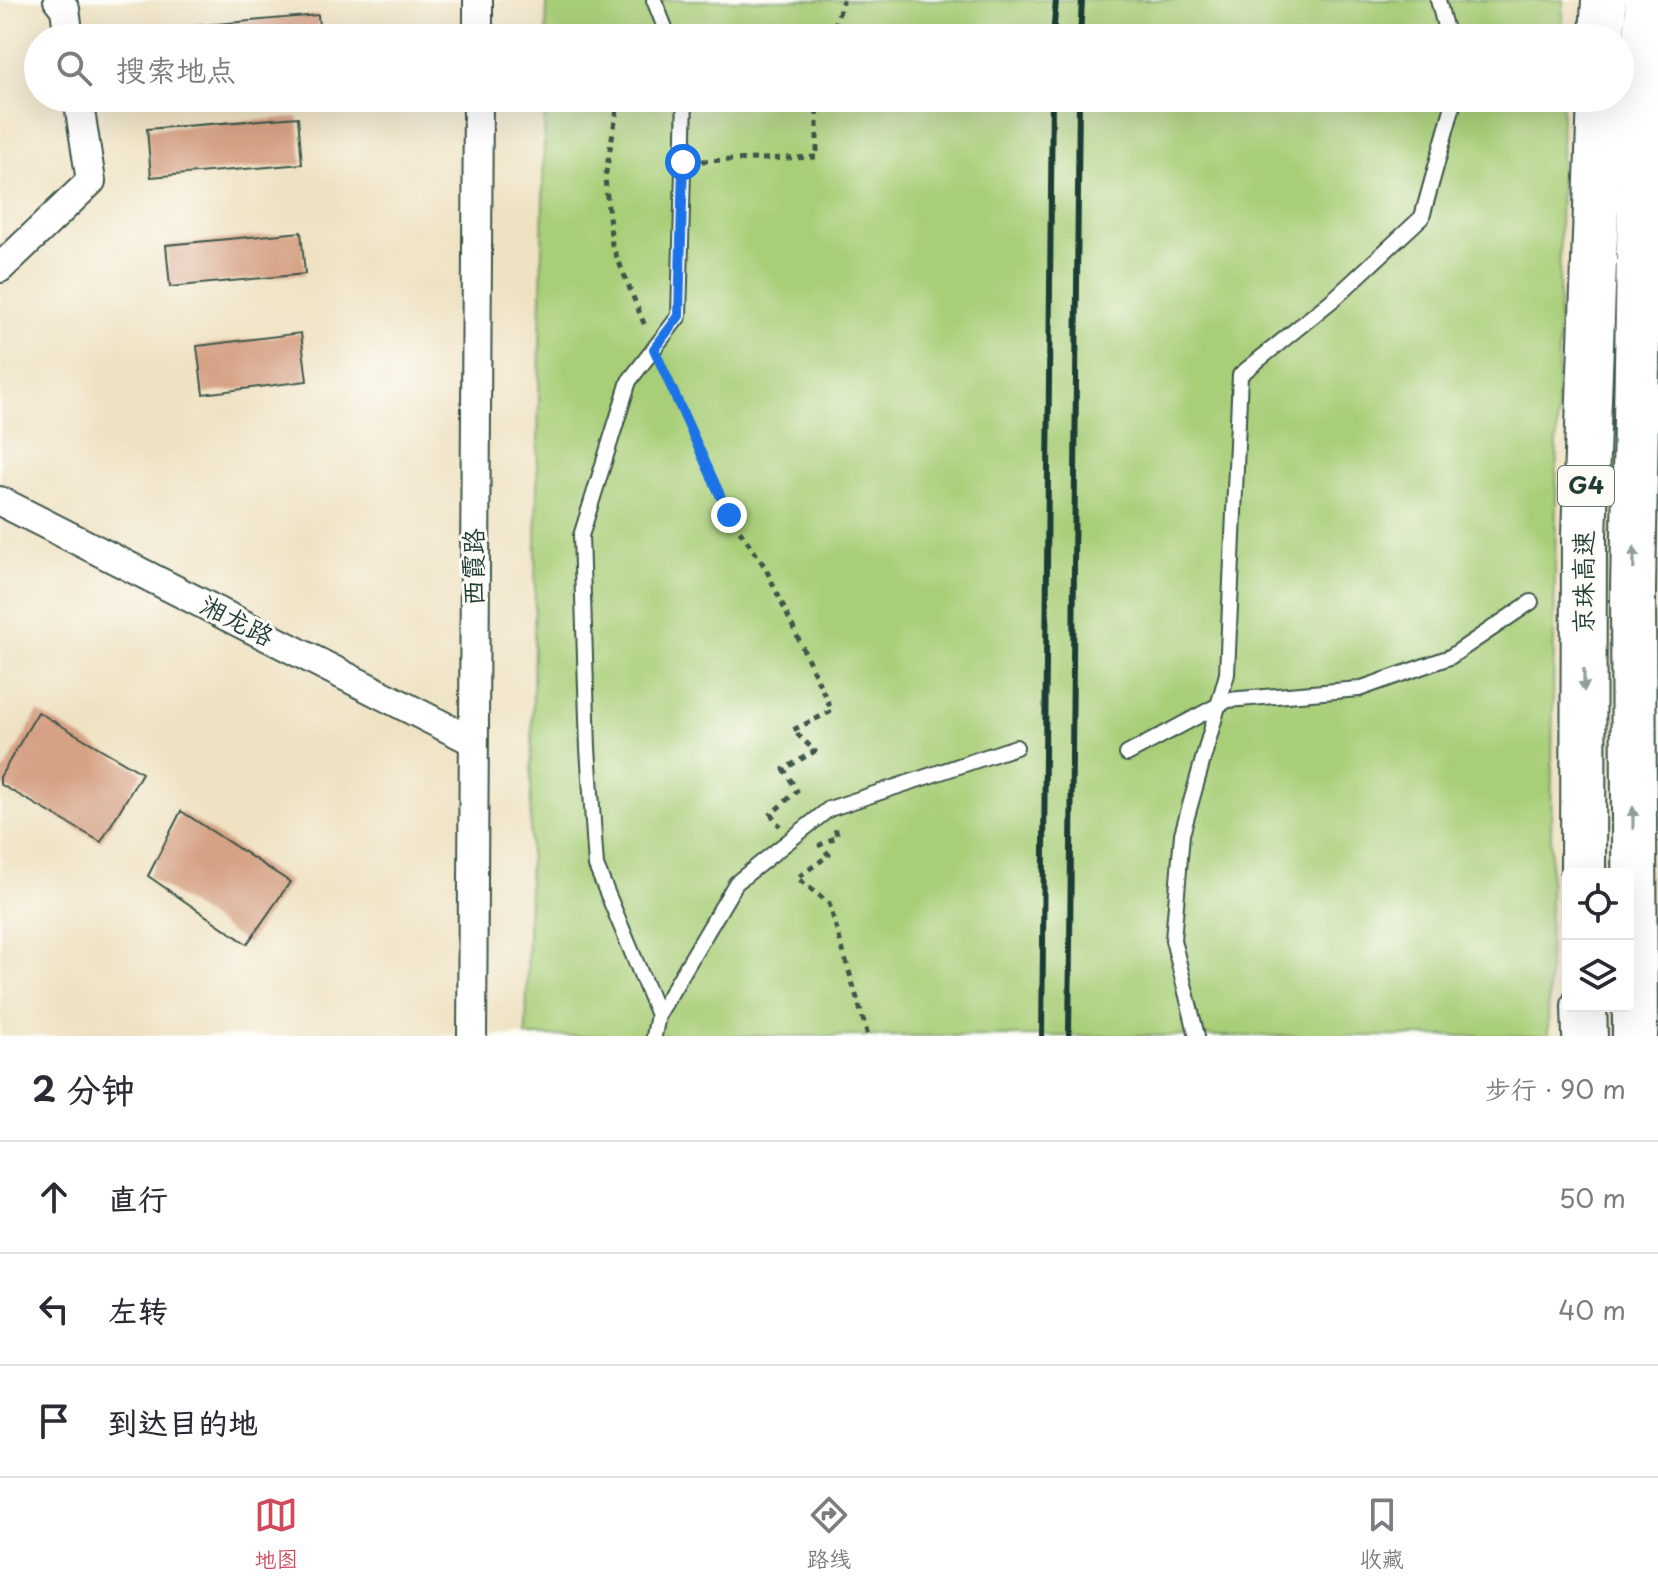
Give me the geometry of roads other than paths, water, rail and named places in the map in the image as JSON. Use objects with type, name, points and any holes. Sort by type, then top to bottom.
[{"type":"highway","points":[[1588,24],[1589,0]]},
{"type":"highway","points":[[1603,24],[1604,0]]},
{"type":"highway","name":"京珠高速","points":[[1635,1036],[1633,575],[1641,137],[1648,0]]},
{"type":"highway","points":[[1584,536],[1580,335],[1586,112]]},
{"type":"highway","name":"京珠高速","points":[[1583,868],[1584,536],[1599,112]]},
{"type":"highway","points":[[1584,1012],[1585,1036]]},
{"type":"street","points":[[58,0],[65,9],[67,24]]},
{"type":"street","points":[[478,0],[478,24]]},
{"type":"street","points":[[0,268],[91,181],[80,112]]},
{"type":"street","name":"西霞路","points":[[472,1036],[478,112]]},
{"type":"street","name":"湘龙路","points":[[0,501],[473,741]]},
{"type":"lane","points":[[654,0],[663,24]]},
{"type":"lane","points":[[1438,0],[1444,24]]},
{"type":"lane","points":[[658,1015],[596,866],[588,748],[581,536],[629,381],[679,316],[685,112]]},
{"type":"lane","points":[[1197,1036],[1173,940],[1182,834],[1227,674],[1240,375],[1336,297],[1422,217],[1451,112]]},
{"type":"lane","points":[[1127,754],[1228,700],[1359,689],[1450,657],[1531,602]]},
{"type":"lane","points":[[654,1036],[658,1015],[736,883],[791,839],[829,809],[1016,747]]},
{"type":"railway","points":[[1054,24],[1056,0]]},
{"type":"railway","points":[[1081,24],[1082,0]]},
{"type":"railway","points":[[1042,1036],[1052,112]]},
{"type":"railway","points":[[1069,1036],[1079,112]]}]
